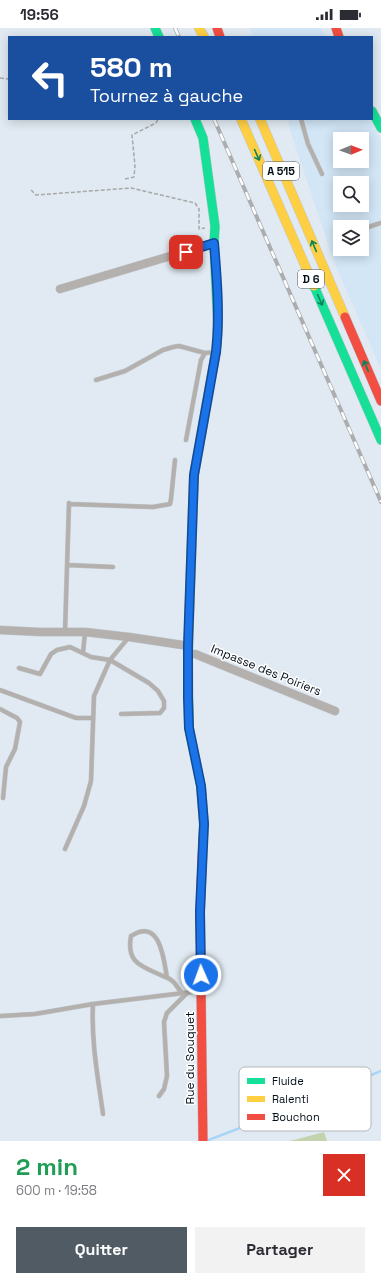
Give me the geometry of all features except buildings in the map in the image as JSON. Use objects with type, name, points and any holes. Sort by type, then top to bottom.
[{"type":"main road","points":[[373,113],[381,128]]},
{"type":"main road","name":"Rue du Souquet","points":[[195,120],[204,138],[215,226],[214,243],[218,306],[218,334],[216,352],[194,475],[188,650],[189,728],[201,786],[204,824],[200,912],[203,1140]]},
{"type":"main road","name":"D 6","points":[[241,120],[381,440]]},
{"type":"main road","name":"D 6","points":[[259,120],[381,402]]},
{"type":"street","points":[[60,288],[214,243]]},
{"type":"street","name":"Impasse des Poiriers","points":[[0,630],[85,632],[129,637],[188,650],[335,710]]},
{"type":"lane","points":[[301,120],[308,144],[322,174]]},
{"type":"lane","points":[[369,227],[381,223]]},
{"type":"lane","points":[[96,380],[125,371],[163,350],[173,347],[179,346],[205,353],[216,352]]},
{"type":"lane","points":[[186,440],[201,360],[205,353]]},
{"type":"lane","points":[[65,632],[69,503],[153,507],[170,504],[172,499],[175,460]]},
{"type":"lane","points":[[67,565],[113,566]]},
{"type":"lane","points":[[83,653],[85,632]]},
{"type":"lane","points":[[64,849],[84,806],[90,781],[94,696],[110,660],[129,637]]},
{"type":"lane","points":[[19,668],[40,674],[50,654],[57,650],[70,647],[91,657],[110,660],[149,683],[158,691],[164,701],[164,708],[160,713],[121,714]]},
{"type":"lane","points":[[0,690],[76,718],[93,718]]},
{"type":"lane","points":[[0,709],[17,718],[20,722],[15,749],[6,768],[3,798]]},
{"type":"lane","points":[[167,978],[162,949],[156,936],[146,931],[138,932],[131,936],[129,947],[131,957],[142,966],[167,978],[172,980],[181,992]]},
{"type":"lane","points":[[1,1016],[35,1014],[93,1004],[181,992],[202,991]]},
{"type":"lane","points":[[159,1096],[164,1089],[167,1076],[164,1022],[167,1013],[188,992]]},
{"type":"lane","points":[[93,1004],[92,1022],[95,1064],[104,1114]]},
{"type":"path","points":[[126,179],[134,177],[132,135],[156,123],[158,120]]},
{"type":"path","points":[[31,190],[36,195],[131,188],[195,203],[199,209],[199,229],[215,226]]},
{"type":"shaded area","points":[[250,28],[321,28],[325,36],[253,36]]},
{"type":"shaded area","points":[[288,120],[370,120],[381,141],[381,369],[334,262],[290,130]]},
{"type":"green space","points":[[324,1132],[327,1141],[290,1141]]},
{"type":"waterway","points":[[371,1075],[381,1071]]},
{"type":"waterway","points":[[206,1141],[239,1128]]},
{"type":"railway","points":[[175,28],[179,36]]},
{"type":"railway","points":[[214,120],[381,502]]},
{"type":"traffic: fast","points":[[155,28],[159,36]]},
{"type":"traffic: fast","points":[[373,113],[381,128]]},
{"type":"traffic: fast","points":[[195,120],[203,138],[215,226],[214,243],[218,327]]},
{"type":"traffic: fast","points":[[314,286],[381,440]]},
{"type":"traffic: fast","points":[[188,656],[189,728],[201,786],[204,824],[203,838]]},
{"type":"traffic: slow","points":[[199,28],[203,36]]},
{"type":"traffic: slow","points":[[241,120],[314,286]]},
{"type":"traffic: slow","points":[[260,120],[345,317]]},
{"type":"traffic: slow","points":[[188,656],[194,475],[216,351],[218,327]]},
{"type":"traffic: jam","points":[[217,28],[220,36]]},
{"type":"traffic: jam","points":[[336,28],[339,36]]},
{"type":"traffic: jam","points":[[345,317],[381,401]]},
{"type":"traffic: jam","points":[[203,838],[200,912],[203,1141]]},
{"type":"route","points":[[186,252],[214,243],[218,306],[218,334],[216,352],[194,475],[188,646],[189,728],[201,786],[204,824],[200,912],[201,975]]}]
